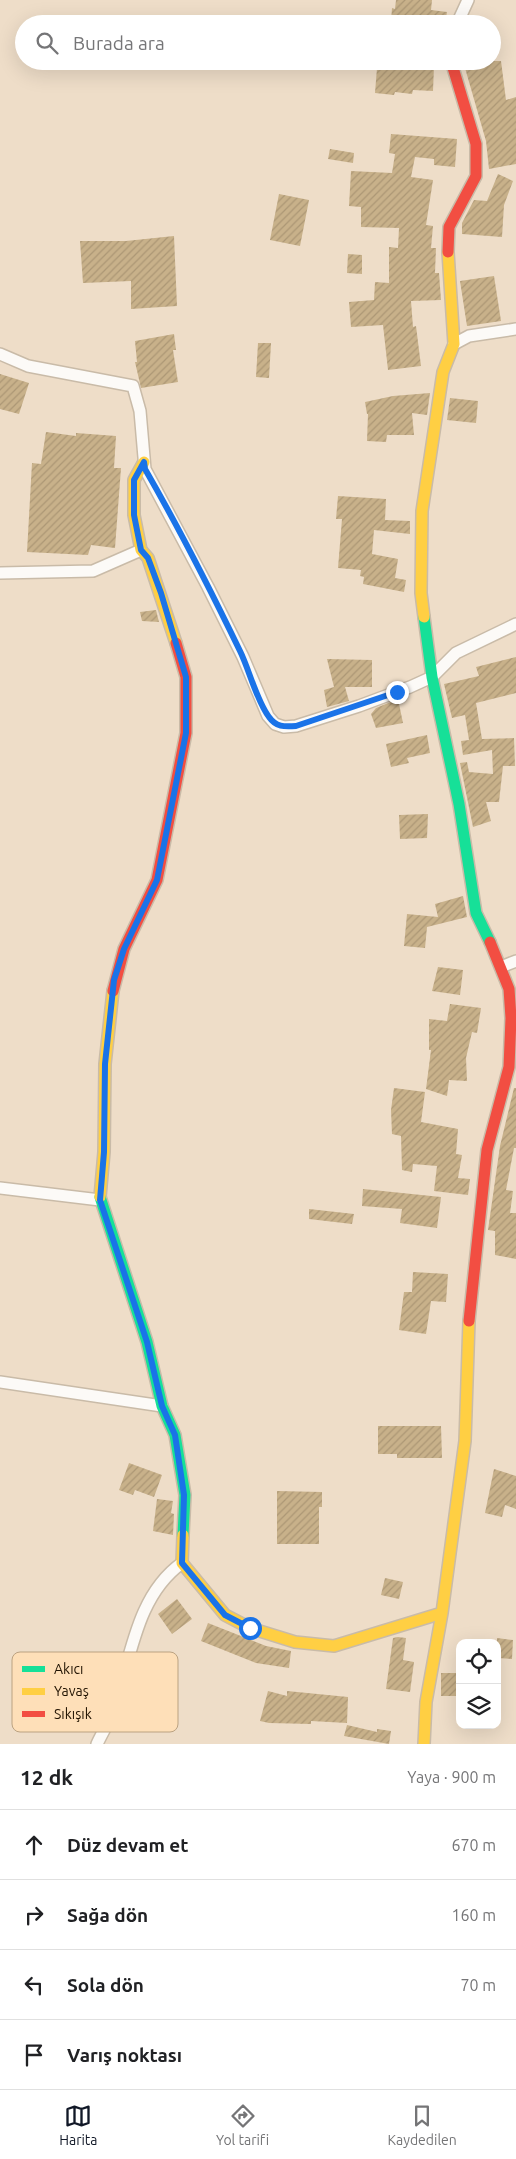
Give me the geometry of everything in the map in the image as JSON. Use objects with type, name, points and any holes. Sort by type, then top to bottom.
[{"type":"street","points":[[461,15],[468,0]]},
{"type":"street","points":[[424,1744],[426,1702],[442,1613],[465,1441],[470,1302],[487,1150],[509,1067],[511,1018],[509,989],[476,913],[459,804],[432,677],[421,593],[422,511],[436,429],[443,372],[454,344],[448,264],[449,227],[476,176],[476,144],[454,70]]},
{"type":"street","points":[[454,344],[469,336],[516,329]]},
{"type":"street","points":[[0,354],[28,366],[133,386],[140,411],[145,469],[243,657],[268,716],[275,724],[284,727],[296,726],[359,706],[432,677],[456,653],[516,624]]},
{"type":"street","points":[[144,462],[134,480],[134,515],[141,550],[148,558],[161,593],[186,677],[186,733],[157,880],[124,949],[114,980],[105,1064],[104,1152],[100,1200],[147,1342],[162,1406],[175,1435],[184,1495],[182,1563],[225,1615],[250,1628],[295,1642],[334,1646],[442,1613]]},
{"type":"street","points":[[0,573],[93,572],[141,550]]},
{"type":"street","points":[[501,967],[516,961]]},
{"type":"street","points":[[0,1188],[100,1200]]},
{"type":"street","points":[[0,1382],[162,1406]]},
{"type":"street","points":[[130,1652],[139,1620],[168,1573],[182,1563]]},
{"type":"street","points":[[97,1744],[103,1732]]},
{"type":"building","points":[[396,0],[432,0],[431,10],[447,12],[446,15],[392,15],[392,8],[395,9]]},
{"type":"building","points":[[501,61],[506,100],[516,97],[516,164],[489,169],[486,141],[466,70],[501,70]]},
{"type":"building","points":[[377,70],[434,70],[433,91],[413,90],[412,94],[395,92],[394,95],[375,93]]},
{"type":"building","points":[[391,134],[457,139],[455,167],[434,165],[434,159],[415,157],[411,177],[433,180],[426,225],[433,226],[431,248],[436,248],[435,273],[439,273],[441,300],[411,301],[413,327],[416,326],[421,366],[388,370],[383,325],[351,327],[349,302],[374,300],[375,282],[389,283],[389,247],[398,248],[399,228],[361,227],[361,207],[349,206],[351,171],[392,173],[395,154],[389,153]]},
{"type":"building","points":[[330,149],[354,153],[353,163],[328,159]]},
{"type":"building","points":[[498,174],[513,181],[504,205],[502,237],[462,234],[462,223],[474,200],[487,201]]},
{"type":"building","points":[[279,194],[309,200],[300,246],[270,240]]},
{"type":"building","points":[[174,236],[177,306],[131,309],[131,281],[83,283],[80,241],[126,241]]},
{"type":"building","points":[[348,254],[362,255],[362,274],[347,273]]},
{"type":"building","points":[[494,276],[501,321],[467,326],[460,281]]},
{"type":"building","points":[[174,334],[176,350],[173,350],[178,382],[141,388],[135,362],[137,362],[135,341]]},
{"type":"building","points":[[258,343],[271,343],[269,378],[256,377]]},
{"type":"building","points":[[0,374],[29,383],[19,414],[0,409]]},
{"type":"building","points":[[430,393],[427,415],[412,413],[414,435],[387,435],[386,442],[367,441],[368,414],[365,402],[393,396]]},
{"type":"building","points":[[450,398],[478,401],[476,423],[447,420]]},
{"type":"building","points":[[46,432],[76,436],[76,433],[116,436],[114,468],[121,468],[115,548],[91,545],[88,555],[27,552],[32,463],[41,464]]},
{"type":"building","points":[[338,496],[386,499],[385,520],[410,521],[410,534],[374,530],[372,554],[398,559],[395,578],[406,580],[404,592],[363,584],[364,577],[360,576],[361,570],[338,568],[342,519],[336,519]]},
{"type":"building","points":[[156,610],[159,622],[142,621],[140,612]]},
{"type":"building","points":[[516,657],[516,693],[476,703],[482,739],[514,738],[515,766],[503,766],[499,802],[486,802],[491,821],[473,827],[460,763],[467,762],[469,772],[493,774],[492,750],[463,755],[461,741],[469,740],[465,715],[452,718],[444,684],[479,676],[476,667]]},
{"type":"building","points":[[327,659],[372,660],[372,687],[345,687],[349,701],[327,707],[324,690],[334,687]]},
{"type":"building","points":[[398,699],[403,723],[376,728],[371,714],[376,708]]},
{"type":"building","points":[[427,735],[430,753],[407,758],[409,763],[391,767],[386,744]]},
{"type":"building","points":[[428,814],[427,838],[400,839],[399,815]]},
{"type":"building","points":[[463,896],[467,917],[427,927],[425,948],[404,946],[407,914],[438,917],[435,904]]},
{"type":"building","points":[[438,967],[463,970],[460,995],[432,991]]},
{"type":"building","points":[[450,1004],[481,1008],[477,1033],[472,1032],[466,1058],[467,1081],[449,1080],[447,1096],[426,1089],[431,1050],[429,1050],[429,1019],[447,1021]]},
{"type":"building","points":[[394,1088],[425,1092],[421,1122],[458,1129],[456,1154],[462,1155],[458,1178],[470,1179],[468,1195],[434,1191],[437,1166],[413,1164],[412,1172],[402,1170],[401,1136],[392,1134],[391,1110]]},
{"type":"building","points":[[514,1088],[516,1088],[516,1148],[514,1148],[506,1190],[513,1191],[510,1213],[516,1213],[516,1259],[495,1255],[495,1231],[488,1230],[500,1146]]},
{"type":"building","points":[[363,1189],[441,1197],[437,1228],[400,1223],[402,1209],[362,1206]]},
{"type":"building","points":[[309,1209],[354,1214],[352,1224],[309,1219]]},
{"type":"building","points":[[413,1272],[448,1274],[446,1302],[431,1301],[426,1334],[399,1330],[404,1292],[412,1292]]},
{"type":"building","points":[[378,1426],[441,1426],[442,1458],[397,1458],[397,1454],[378,1454]]},
{"type":"building","points":[[129,1463],[162,1475],[154,1497],[135,1490],[133,1495],[119,1490]]},
{"type":"building","points":[[494,1469],[516,1476],[516,1509],[505,1505],[502,1517],[485,1513]]},
{"type":"building","points":[[277,1491],[322,1492],[322,1507],[319,1507],[319,1544],[277,1544]]},
{"type":"building","points":[[157,1499],[173,1501],[171,1513],[174,1514],[173,1535],[153,1531]]},
{"type":"building","points":[[385,1578],[403,1582],[399,1599],[381,1595]]},
{"type":"building","points":[[177,1599],[192,1619],[172,1634],[158,1614]]},
{"type":"building","points":[[208,1623],[266,1646],[291,1651],[289,1668],[256,1663],[201,1641]]},
{"type":"building","points":[[393,1638],[406,1638],[403,1660],[414,1662],[410,1692],[386,1689]]},
{"type":"building","points":[[497,1638],[513,1640],[512,1659],[501,1658],[501,1639]]},
{"type":"building","points":[[441,1673],[456,1673],[456,1696],[441,1696]]},
{"type":"building","points":[[268,1691],[287,1696],[287,1691],[348,1697],[347,1723],[311,1721],[311,1724],[260,1721]]},
{"type":"building","points":[[347,1725],[377,1732],[377,1729],[391,1731],[389,1744],[344,1736]]},
{"type":"traffic: fast","points":[[424,617],[432,677],[459,804],[476,913],[490,942]]},
{"type":"traffic: fast","points":[[100,1197],[147,1342],[162,1406],[175,1435],[185,1495],[183,1535]]},
{"type":"traffic: slow","points":[[424,617],[421,593],[422,511],[443,372],[454,344],[448,252]]},
{"type":"traffic: slow","points":[[144,462],[134,480],[134,515],[141,550],[148,558],[176,643]]},
{"type":"traffic: slow","points":[[100,1197],[104,1152],[105,1064],[113,991]]},
{"type":"traffic: slow","points":[[424,1744],[426,1702],[442,1613],[465,1441],[469,1321]]},
{"type":"traffic: slow","points":[[183,1535],[182,1563],[225,1615],[250,1628],[295,1642],[334,1646],[442,1613]]},
{"type":"traffic: jam","points":[[448,252],[449,227],[476,176],[476,144],[454,70]]},
{"type":"traffic: jam","points":[[113,991],[124,949],[157,880],[186,733],[186,677],[176,643]]},
{"type":"traffic: jam","points":[[469,1321],[487,1150],[509,1067],[511,1018],[509,989],[490,942]]},
{"type":"route","points":[[250,1628],[225,1615],[182,1563],[184,1495],[175,1435],[162,1406],[147,1342],[100,1200],[104,1152],[105,1064],[114,980],[124,949],[157,880],[186,733],[186,677],[161,593],[148,558],[141,550],[134,515],[134,480],[144,462],[145,469],[243,657],[268,716],[275,724],[284,727],[296,726],[397,692]]}]
